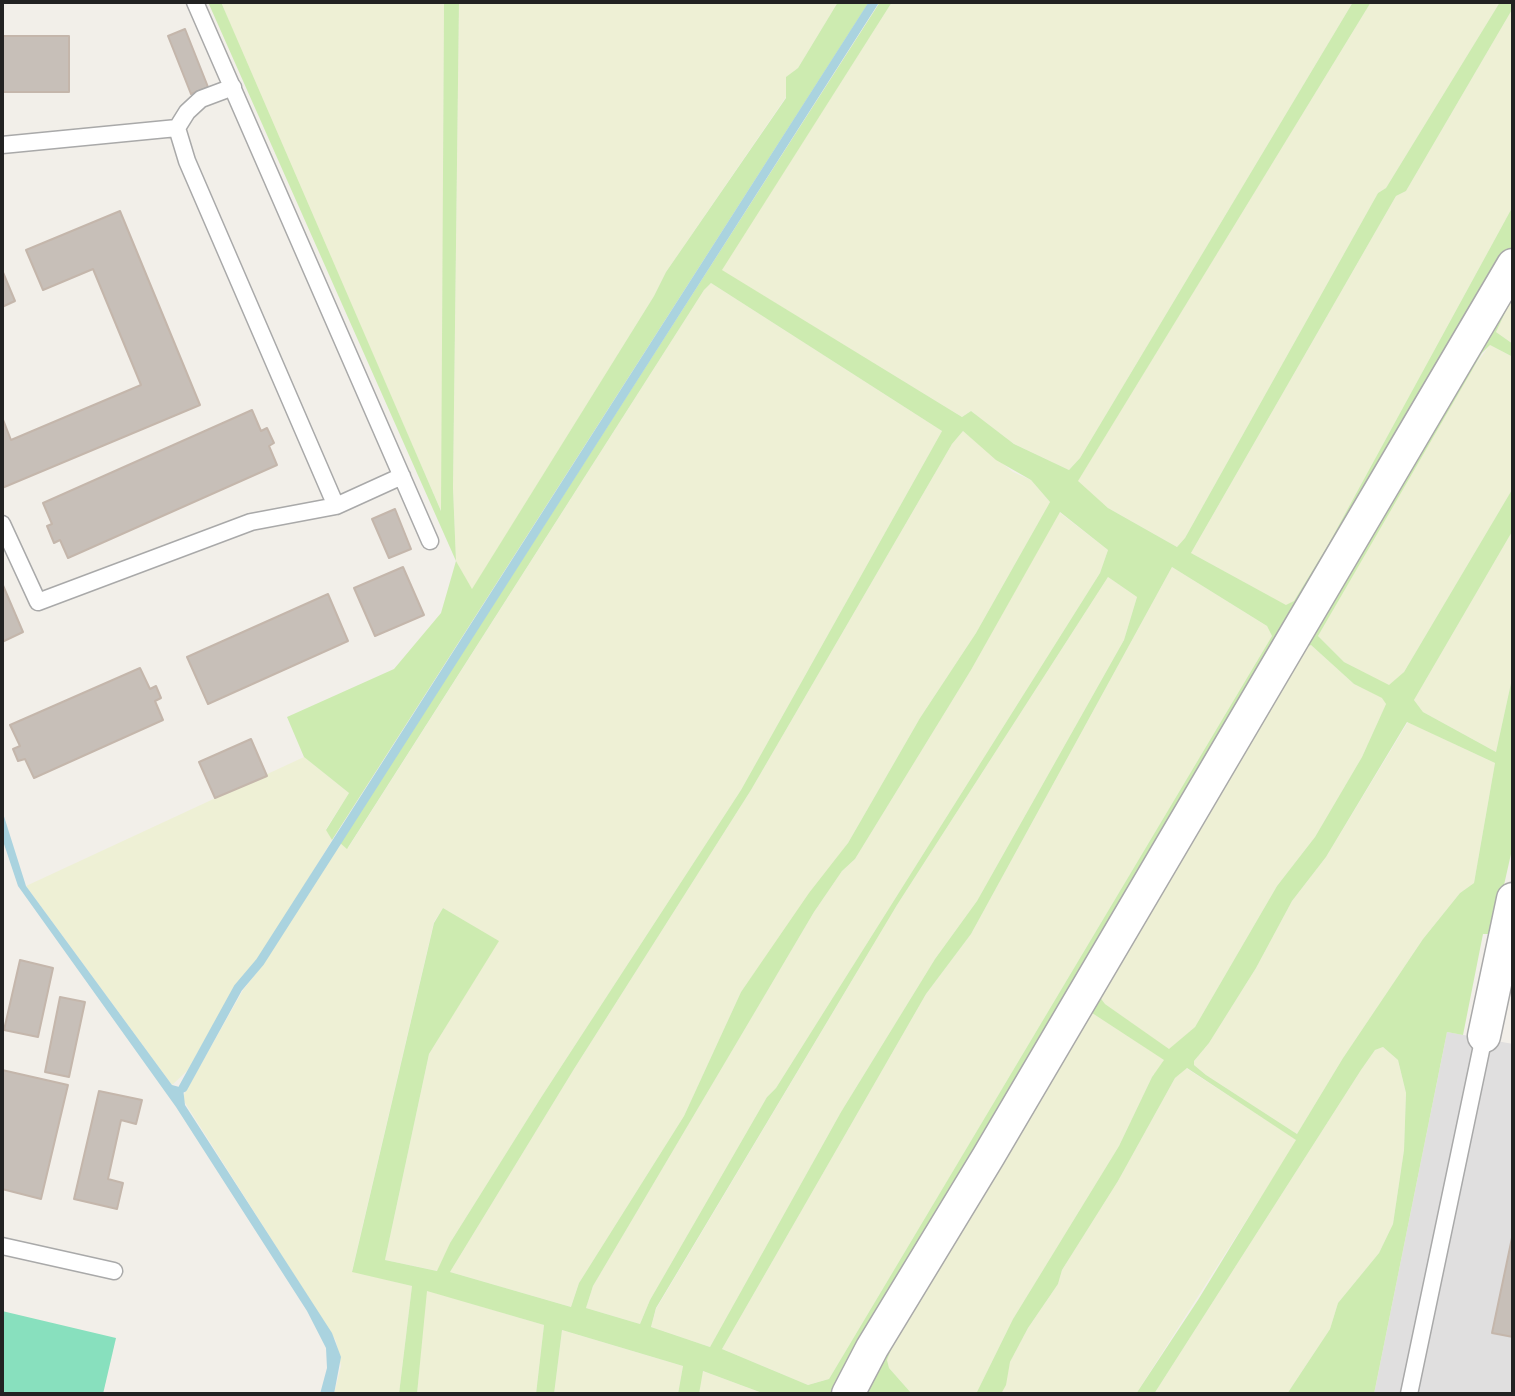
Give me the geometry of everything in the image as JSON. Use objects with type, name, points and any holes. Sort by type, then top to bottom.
[{"type":"street","points":[[848,1394],[872,1348],[988,1157],[1513,265]]},
{"type":"street","points":[[1484,1036],[1513,899]]},
{"type":"lane","points":[[195,2],[430,541]]},
{"type":"lane","points":[[233,87],[201,99],[187,112],[177,128],[187,161],[336,506]]},
{"type":"lane","points":[[2,145],[177,128]]},
{"type":"lane","points":[[2,524],[38,602],[251,522],[336,506],[402,476]]},
{"type":"lane","points":[[1409,1394],[1484,1036]]},
{"type":"lane","points":[[2,1246],[114,1270]]},
{"type":"shaded area","points":[[1447,1032],[1513,1044],[1513,1394],[1374,1394]]},
{"type":"green space","points":[[140,2],[140,4],[2,3]]},
{"type":"green space","points":[[208,2],[221,2],[441,511],[444,2],[459,2],[453,488],[456,561]]},
{"type":"green space","points":[[221,2],[444,2],[442,513],[261,99]]},
{"type":"green space","points":[[459,2],[838,2],[798,68],[787,77],[786,97],[666,272],[654,296],[472,590],[456,561],[453,488]]},
{"type":"green space","points":[[838,2],[869,2],[332,840],[326,830],[349,793],[304,757],[287,717],[394,669],[441,613],[456,561],[472,589],[654,296],[666,272],[786,98],[786,77],[798,68]]},
{"type":"green space","points":[[880,2],[892,2],[722,270],[962,417],[971,411],[1014,444],[1069,470],[1080,458],[1353,2],[1371,2],[1078,481],[1108,508],[1177,547],[1185,538],[1378,193],[1386,188],[1500,2],[1513,2],[1513,8],[1406,191],[1396,196],[1191,553],[1286,605],[1294,601],[1328,545],[1513,206],[1513,249],[838,1394],[765,1394],[703,1371],[699,1394],[678,1394],[683,1366],[562,1330],[554,1394],[536,1394],[544,1325],[427,1291],[417,1394],[399,1394],[412,1286],[352,1272],[434,923],[443,908],[499,941],[429,1054],[385,1260],[437,1271],[450,1243],[542,1096],[741,790],[942,431],[711,283],[704,290],[347,849],[340,843]],"holes":[[[963,431],[996,460],[1031,480],[1050,502],[976,633],[920,718],[848,843],[809,893],[741,992],[684,1116],[579,1283],[571,1307],[450,1272],[574,1069],[751,790],[952,444]],[[1060,512],[1108,550],[1100,573],[776,1088],[767,1097],[650,1300],[640,1324],[586,1308],[593,1286],[814,912],[842,871],[855,859],[971,670]],[[1172,567],[1267,626],[1272,636],[829,1379],[808,1385],[722,1349],[926,994],[971,934]],[[1108,577],[1137,597],[1124,640],[977,901],[935,959],[841,1112],[710,1347],[651,1327],[656,1308],[897,905]]]},
{"type":"green space","points":[[892,2],[1353,2],[1080,458],[1069,470],[1014,444],[971,411],[962,417],[721,270]]},
{"type":"green space","points":[[1371,2],[1500,2],[1386,188],[1378,193],[1185,538],[1177,547],[1108,508],[1077,482]]},
{"type":"green space","points":[[1513,8],[1513,206],[1328,545],[1294,601],[1287,606],[1191,553],[1396,196],[1406,191]]},
{"type":"green space","points":[[1513,281],[1513,296],[1496,332],[1513,344],[1513,357],[1490,345],[1482,353],[1318,636],[1344,662],[1389,685],[1404,672],[1513,488],[1513,530],[1414,700],[1423,712],[1496,752],[1513,674],[1513,845],[1493,934],[1483,934],[1463,1035],[1447,1032],[1374,1394],[1287,1394],[1330,1329],[1338,1303],[1379,1253],[1393,1224],[1404,1150],[1406,1093],[1398,1060],[1383,1047],[1375,1050],[1361,1070],[1154,1394],[1136,1394],[1198,1300],[1296,1140],[1187,1068],[1175,1078],[1118,1181],[1062,1270],[1058,1284],[1028,1328],[1010,1362],[1006,1385],[1001,1394],[976,1394],[1013,1319],[1119,1146],[1152,1077],[1164,1060],[1089,1011],[893,1344],[887,1360],[889,1368],[912,1394],[853,1394]],"holes":[[[1311,645],[1354,684],[1382,698],[1386,704],[1362,757],[1315,837],[1277,886],[1195,1027],[1169,1049],[1105,1004],[1099,996],[1304,648]],[[1407,722],[1495,763],[1474,883],[1460,893],[1423,939],[1343,1058],[1297,1134],[1206,1075],[1194,1065],[1194,1061],[1209,1043],[1256,968],[1292,901],[1326,857]]]},
{"type":"green space","points":[[711,283],[942,431],[741,790],[542,1096],[450,1243],[438,1271],[385,1260],[429,1054],[498,941],[443,908],[434,922],[352,1271],[412,1286],[399,1394],[334,1394],[341,1366],[336,1341],[182,1098],[243,990],[264,963],[340,843],[348,848],[704,290]]},
{"type":"green space","points":[[1513,296],[1513,344],[1496,332]]},
{"type":"green space","points":[[1490,345],[1513,357],[1513,488],[1404,672],[1389,686],[1344,662],[1318,636],[1465,379]]},
{"type":"green space","points":[[963,431],[1013,472],[1031,480],[1050,502],[976,633],[920,718],[848,843],[741,992],[684,1116],[579,1283],[571,1307],[450,1272],[574,1069],[751,790],[952,444]]},
{"type":"green space","points":[[1059,512],[1108,550],[1100,573],[776,1088],[767,1097],[650,1300],[640,1324],[586,1308],[593,1286],[814,912],[842,871],[855,859],[971,670]]},
{"type":"green space","points":[[1513,530],[1513,674],[1496,752],[1423,712],[1414,700]]},
{"type":"green space","points":[[1172,567],[1267,626],[1272,636],[829,1379],[808,1385],[722,1349],[926,994],[971,934]]},
{"type":"green space","points":[[1108,577],[1137,597],[1124,640],[977,901],[935,959],[841,1112],[710,1347],[651,1327],[656,1309],[897,905]]},
{"type":"green space","points":[[1311,645],[1354,684],[1383,698],[1386,704],[1362,757],[1315,837],[1277,886],[1195,1027],[1169,1050],[1105,1004],[1099,996],[1304,648]]},
{"type":"green space","points":[[1408,722],[1495,763],[1474,883],[1460,893],[1423,939],[1343,1058],[1297,1134],[1206,1075],[1194,1065],[1194,1061],[1209,1043],[1256,968],[1292,901],[1326,857]]},
{"type":"green space","points":[[304,757],[349,793],[326,829],[332,840],[258,961],[236,986],[187,1071],[172,1085],[26,886]]},
{"type":"green space","points":[[1089,1011],[1165,1060],[1152,1077],[1119,1146],[1013,1319],[976,1394],[912,1394],[889,1368],[887,1360],[893,1344]]},
{"type":"green space","points":[[1383,1047],[1398,1060],[1406,1093],[1404,1150],[1393,1224],[1379,1253],[1338,1303],[1330,1329],[1287,1394],[1154,1394],[1361,1070],[1375,1050]]},
{"type":"green space","points":[[1186,1068],[1297,1140],[1136,1394],[1001,1394],[1010,1362],[1028,1328],[1058,1284],[1062,1270],[1118,1181],[1175,1078]]},
{"type":"green space","points":[[426,1290],[544,1325],[536,1394],[417,1394]]},
{"type":"green space","points":[[2,1311],[116,1338],[103,1394],[2,1394]]},
{"type":"green space","points":[[562,1330],[683,1366],[678,1394],[554,1394]]},
{"type":"green space","points":[[702,1371],[711,1374],[765,1394],[699,1394]]},
{"type":"water","points":[[2,810],[26,886],[172,1085],[183,1088],[185,1105],[332,1333],[341,1357],[334,1394],[320,1394],[327,1368],[326,1348],[307,1311],[176,1107],[18,886],[2,838]]},
{"type":"building","points":[[185,29],[208,87],[191,94],[168,36]]},
{"type":"building","points":[[2,36],[69,36],[69,92],[2,92]]},
{"type":"building","points":[[120,211],[200,405],[2,488],[2,417],[11,440],[141,385],[93,269],[43,290],[26,250]]},
{"type":"building","points":[[2,270],[15,301],[2,307]]},
{"type":"building","points":[[252,410],[261,431],[267,428],[274,443],[269,446],[277,465],[68,558],[60,540],[54,543],[47,526],[52,524],[43,503]]},
{"type":"building","points":[[395,509],[411,549],[389,558],[372,519]]},
{"type":"building","points":[[403,567],[424,615],[375,636],[354,588]]},
{"type":"building","points":[[2,583],[23,632],[2,642]]},
{"type":"building","points":[[328,594],[348,641],[208,704],[187,657]]},
{"type":"building","points":[[140,668],[150,689],[156,686],[161,698],[155,701],[163,720],[34,778],[25,759],[18,761],[13,749],[20,746],[10,725]]},
{"type":"building","points":[[251,739],[267,776],[215,798],[199,762]]},
{"type":"building","points":[[20,960],[53,968],[38,1037],[4,1030]]},
{"type":"building","points":[[60,997],[85,1002],[69,1077],[45,1072]]},
{"type":"building","points":[[2,1070],[68,1085],[41,1199],[2,1189]]},
{"type":"building","points":[[99,1091],[142,1100],[136,1124],[121,1120],[108,1179],[123,1183],[117,1209],[74,1199]]},
{"type":"building","points":[[1513,1233],[1513,1337],[1492,1333]]},
{"type":"waterway","points":[[183,1088],[238,988],[260,962],[874,2]]}]
